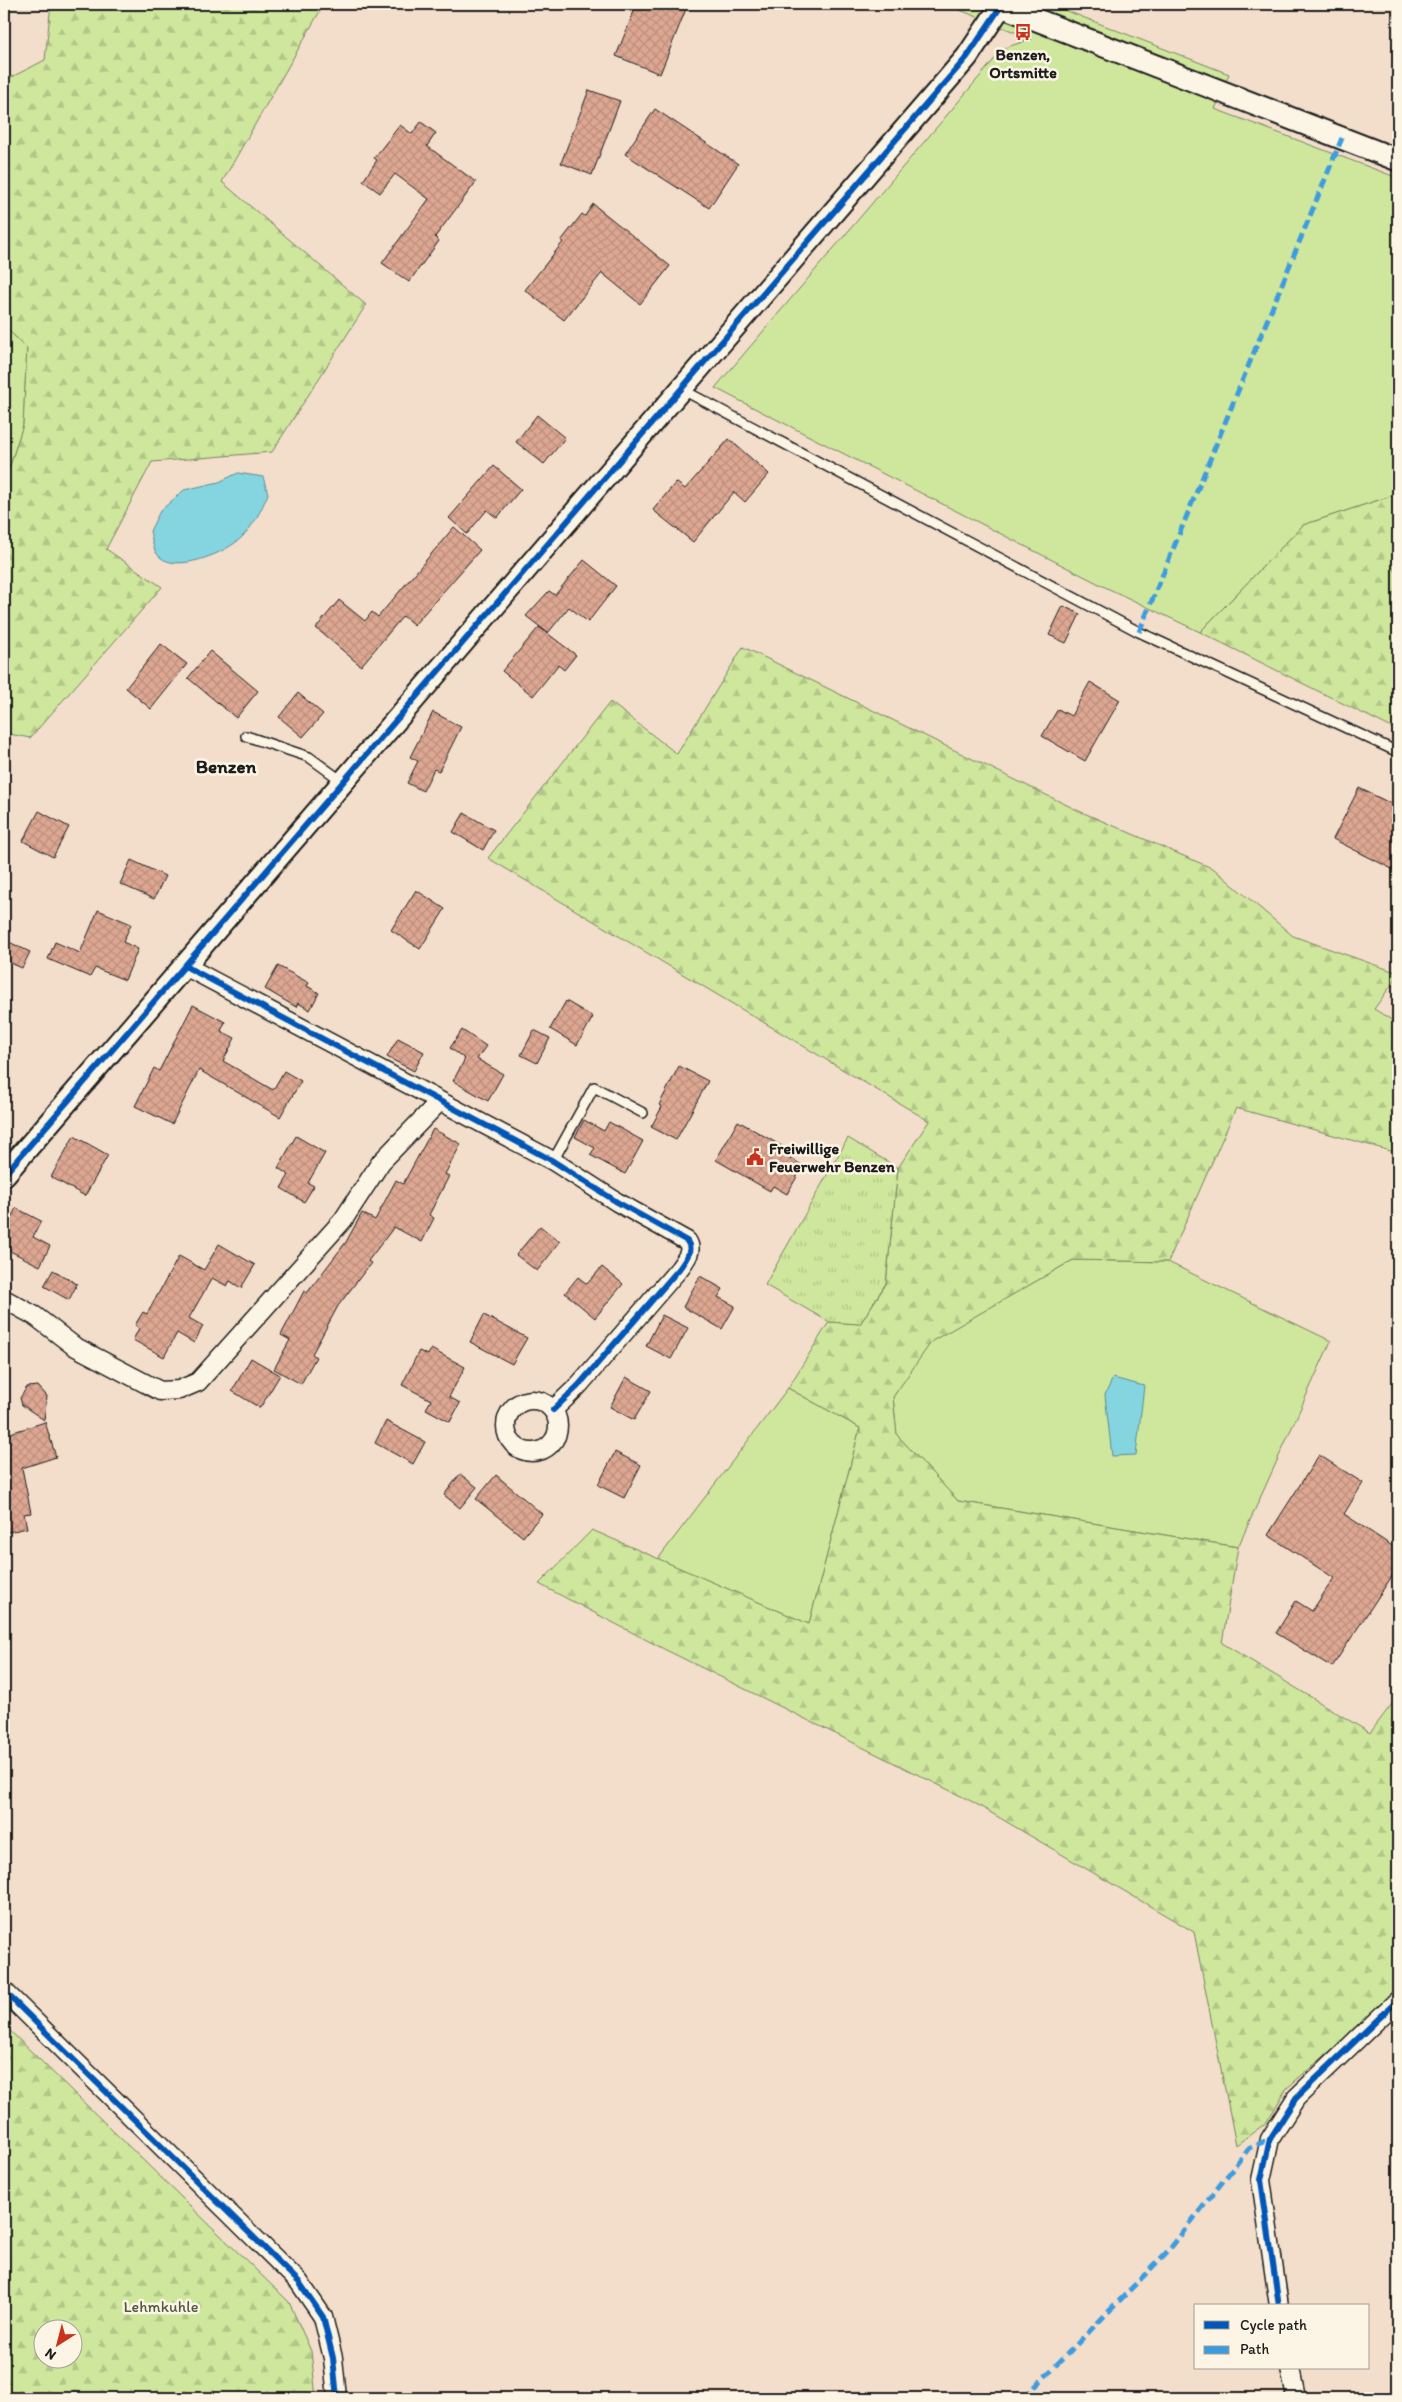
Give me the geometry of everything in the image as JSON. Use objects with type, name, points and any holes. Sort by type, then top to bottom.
[{"type":"street","points":[[4,1175],[342,781],[683,390],[967,57],[998,5],[1398,160]]},
{"type":"street","points":[[185,966],[553,1161],[617,1202],[683,1237],[690,1246],[690,1252],[679,1269],[578,1386],[553,1410]]},
{"type":"street","points":[[4,1299],[35,1316],[74,1346],[160,1390],[180,1390],[192,1385],[198,1382],[215,1365],[343,1220],[381,1162],[439,1102]]},
{"type":"street","points":[[4,1991],[299,2282],[323,2316],[333,2358],[337,2398]]},
{"type":"street","points":[[1279,2304],[1260,2180],[1270,2139],[1296,2098],[1398,2000]]},
{"type":"street","points":[[1290,2370],[1296,2398]]},
{"type":"lane","points":[[683,390],[1140,632],[1398,752]]},
{"type":"lane","points":[[246,736],[309,757],[342,781]]},
{"type":"lane","points":[[553,1161],[594,1087],[643,1113]]},
{"type":"green space","points":[[51,4],[324,4],[222,182],[366,305],[272,452],[152,462],[106,549],[162,587],[30,738],[4,733],[4,471],[9,469],[23,425],[27,348],[4,326],[4,81],[45,60]]},
{"type":"green space","points":[[945,4],[1049,4],[1229,74],[1215,109],[1398,178],[1398,499],[1391,496],[1303,525],[1200,632],[1107,588],[715,388],[1004,48],[1032,39]]},
{"type":"green space","points":[[4,326],[27,348],[23,425],[9,469],[4,471]]},
{"type":"green space","points":[[1391,496],[1398,499],[1398,731],[1200,632],[1303,525]]},
{"type":"green space","points":[[743,647],[1079,811],[1214,869],[1293,936],[1398,973],[1398,976],[1374,1009],[1398,1024],[1398,1153],[1236,1108],[1168,1262],[1073,1260],[932,1341],[893,1397],[897,1435],[958,1501],[1238,1547],[1222,1643],[1370,1733],[1398,1696],[1398,1993],[1287,2088],[1266,2123],[1236,2145],[1194,1932],[971,1801],[664,1649],[539,1584],[592,1530],[809,1624],[860,1428],[788,1388],[829,1322],[860,1324],[886,1284],[898,1168],[929,1121],[488,858],[610,702],[677,754]]},
{"type":"green space","points":[[848,1138],[898,1168],[886,1283],[860,1324],[829,1322],[765,1285]]},
{"type":"green space","points":[[1073,1260],[1168,1262],[1331,1341],[1238,1547],[958,1501],[897,1435],[893,1397],[931,1341]]},
{"type":"green space","points":[[788,1388],[860,1428],[809,1624],[658,1559]]},
{"type":"green space","name":"Lehmkuhle","points":[[4,2025],[289,2302],[311,2351],[316,2398],[4,2398]]},
{"type":"water","points":[[238,473],[263,477],[268,494],[254,522],[242,537],[213,555],[187,562],[175,563],[165,560],[157,554],[150,531],[160,511],[184,490],[219,482]]},
{"type":"water","points":[[1113,1378],[1144,1386],[1136,1455],[1112,1456],[1105,1395]]},
{"type":"building","points":[[637,4],[688,4],[660,74],[616,56]]},
{"type":"building","points":[[589,90],[620,101],[592,175],[561,163]]},
{"type":"building","points":[[655,109],[738,164],[709,208],[625,154]]},
{"type":"building","points":[[421,122],[436,133],[427,146],[476,182],[435,237],[439,241],[409,282],[382,263],[429,199],[395,174],[380,193],[363,181],[377,160],[374,158],[400,125],[412,134]]},
{"type":"building","points":[[593,204],[670,266],[640,304],[602,273],[564,320],[525,290],[563,242],[561,241],[582,214],[585,216]]},
{"type":"building","points":[[537,415],[565,438],[544,464],[516,442]]},
{"type":"building","points":[[729,439],[769,474],[745,502],[734,492],[693,542],[653,510],[676,482],[685,489]]},
{"type":"building","points":[[494,466],[521,489],[497,518],[487,510],[467,534],[449,518]]},
{"type":"building","points":[[454,527],[480,550],[414,625],[403,616],[361,666],[316,628],[339,600],[365,621],[372,612],[378,617]]},
{"type":"building","points":[[584,560],[616,586],[588,622],[569,607],[548,633],[526,616],[549,591],[555,595]]},
{"type":"building","points":[[1063,606],[1080,614],[1066,643],[1049,635]]},
{"type":"building","points":[[539,627],[576,655],[564,670],[558,665],[533,696],[502,671]]},
{"type":"building","points":[[161,644],[187,664],[151,709],[126,688]]},
{"type":"building","points":[[210,651],[258,691],[236,718],[188,678]]},
{"type":"building","points":[[1090,682],[1120,700],[1085,761],[1042,736],[1058,709],[1071,716]]},
{"type":"building","points":[[298,693],[323,714],[303,737],[279,717]]},
{"type":"building","points":[[433,712],[461,727],[439,771],[434,769],[423,791],[407,783],[418,761],[410,757]]},
{"type":"building","points":[[1359,788],[1398,807],[1398,872],[1333,839]]},
{"type":"building","points":[[39,811],[69,827],[53,857],[23,841]]},
{"type":"building","points":[[464,813],[494,830],[483,850],[453,832]]},
{"type":"building","points":[[131,860],[165,876],[154,899],[120,884]]},
{"type":"building","points":[[416,890],[445,909],[420,949],[391,930]]},
{"type":"building","points":[[98,910],[131,924],[123,942],[138,949],[125,980],[95,968],[90,977],[48,959],[55,942],[80,953]]},
{"type":"building","points":[[9,942],[30,952],[22,968],[4,960],[4,953]]},
{"type":"building","points":[[278,966],[309,983],[307,986],[319,993],[310,1010],[298,1003],[296,1007],[265,989]]},
{"type":"building","points":[[566,1001],[593,1017],[577,1045],[550,1029]]},
{"type":"building","points":[[193,1005],[225,1022],[221,1031],[235,1038],[223,1061],[273,1090],[284,1071],[301,1081],[280,1117],[199,1070],[172,1124],[135,1106],[154,1068],[159,1071]]},
{"type":"building","points":[[462,1030],[486,1046],[477,1059],[503,1074],[488,1101],[453,1081],[465,1059],[450,1048]]},
{"type":"building","points":[[534,1030],[550,1038],[537,1063],[521,1055]]},
{"type":"building","points":[[398,1038],[424,1052],[414,1071],[387,1057]]},
{"type":"building","points":[[679,1066],[708,1081],[676,1140],[651,1127],[662,1107],[659,1105]]},
{"type":"building","points":[[584,1120],[604,1131],[609,1122],[643,1141],[625,1174],[590,1155],[595,1148],[575,1137]]},
{"type":"building","points":[[738,1121],[792,1152],[789,1157],[803,1166],[787,1194],[773,1186],[770,1191],[716,1160]]},
{"type":"building","points":[[433,1129],[461,1144],[445,1174],[449,1176],[429,1215],[434,1218],[422,1242],[394,1227],[368,1261],[371,1263],[338,1306],[312,1354],[316,1357],[301,1384],[274,1369],[290,1340],[281,1335],[304,1291],[307,1293],[346,1242],[362,1213],[375,1220],[396,1180],[403,1184]]},
{"type":"building","points":[[74,1136],[108,1155],[85,1196],[51,1177]]},
{"type":"building","points":[[296,1136],[325,1153],[308,1183],[314,1186],[304,1202],[281,1188],[289,1175],[278,1168]]},
{"type":"building","points":[[16,1208],[41,1221],[33,1237],[50,1246],[40,1266],[4,1248],[4,1232]]},
{"type":"building","points":[[540,1226],[560,1242],[537,1271],[516,1255]]},
{"type":"building","points":[[219,1244],[255,1265],[241,1288],[230,1281],[227,1286],[212,1278],[189,1318],[203,1326],[194,1343],[177,1333],[164,1357],[133,1340],[139,1328],[135,1325],[143,1312],[147,1314],[179,1256],[204,1270]]},
{"type":"building","points":[[602,1267],[623,1284],[595,1318],[565,1293],[578,1277],[587,1284]]},
{"type":"building","points":[[53,1270],[77,1284],[69,1300],[44,1286]]},
{"type":"building","points":[[700,1276],[723,1289],[718,1297],[735,1306],[722,1329],[683,1307]]},
{"type":"building","points":[[484,1315],[527,1338],[512,1364],[470,1342]]},
{"type":"building","points":[[662,1315],[688,1328],[671,1359],[646,1346]]},
{"type":"building","points":[[431,1349],[465,1367],[449,1397],[460,1403],[450,1422],[426,1409],[431,1400],[402,1385],[419,1351],[428,1355]]},
{"type":"building","points":[[251,1358],[280,1375],[260,1408],[232,1391]]},
{"type":"building","points":[[626,1377],[651,1391],[634,1420],[610,1407]]},
{"type":"building","points":[[38,1386],[47,1396],[44,1420],[22,1405],[20,1398],[27,1387]]},
{"type":"building","points":[[386,1421],[425,1442],[413,1464],[375,1443]]},
{"type":"building","points":[[45,1422],[56,1457],[22,1468],[31,1513],[24,1514],[27,1528],[4,1533],[4,1435]]},
{"type":"building","points":[[615,1452],[641,1465],[624,1498],[598,1485]]},
{"type":"building","points":[[1319,1455],[1363,1483],[1344,1514],[1398,1550],[1398,1567],[1332,1667],[1276,1633],[1296,1601],[1312,1611],[1334,1578],[1268,1535]]},
{"type":"building","points":[[460,1474],[477,1487],[460,1508],[444,1495]]},
{"type":"building","points":[[496,1475],[542,1514],[523,1537],[476,1499]]},
{"type":"marked path","points":[[1139,632],[1342,138]]},
{"type":"marked path","points":[[1024,2398],[1169,2250],[1249,2148],[1270,2139]]},
{"type":"cycle path","points":[[4,1175],[967,57],[1001,6]]},
{"type":"cycle path","points":[[185,966],[553,1161],[617,1202],[687,1241],[690,1248],[689,1252],[679,1269],[578,1386],[553,1410]]},
{"type":"cycle path","points":[[4,1991],[299,2282],[323,2317],[333,2358],[337,2398]]},
{"type":"cycle path","points":[[1279,2304],[1261,2180],[1270,2139],[1296,2098],[1398,2000]]},
{"type":"place","name":"Benzen, Ortsmitte","points":[[1023,32]]},
{"type":"place","name":"Freiwillige Feuerwehr Benzen","points":[[755,1157]]},
{"type":"district","name":"Benzen","points":[[226,766]]}]
